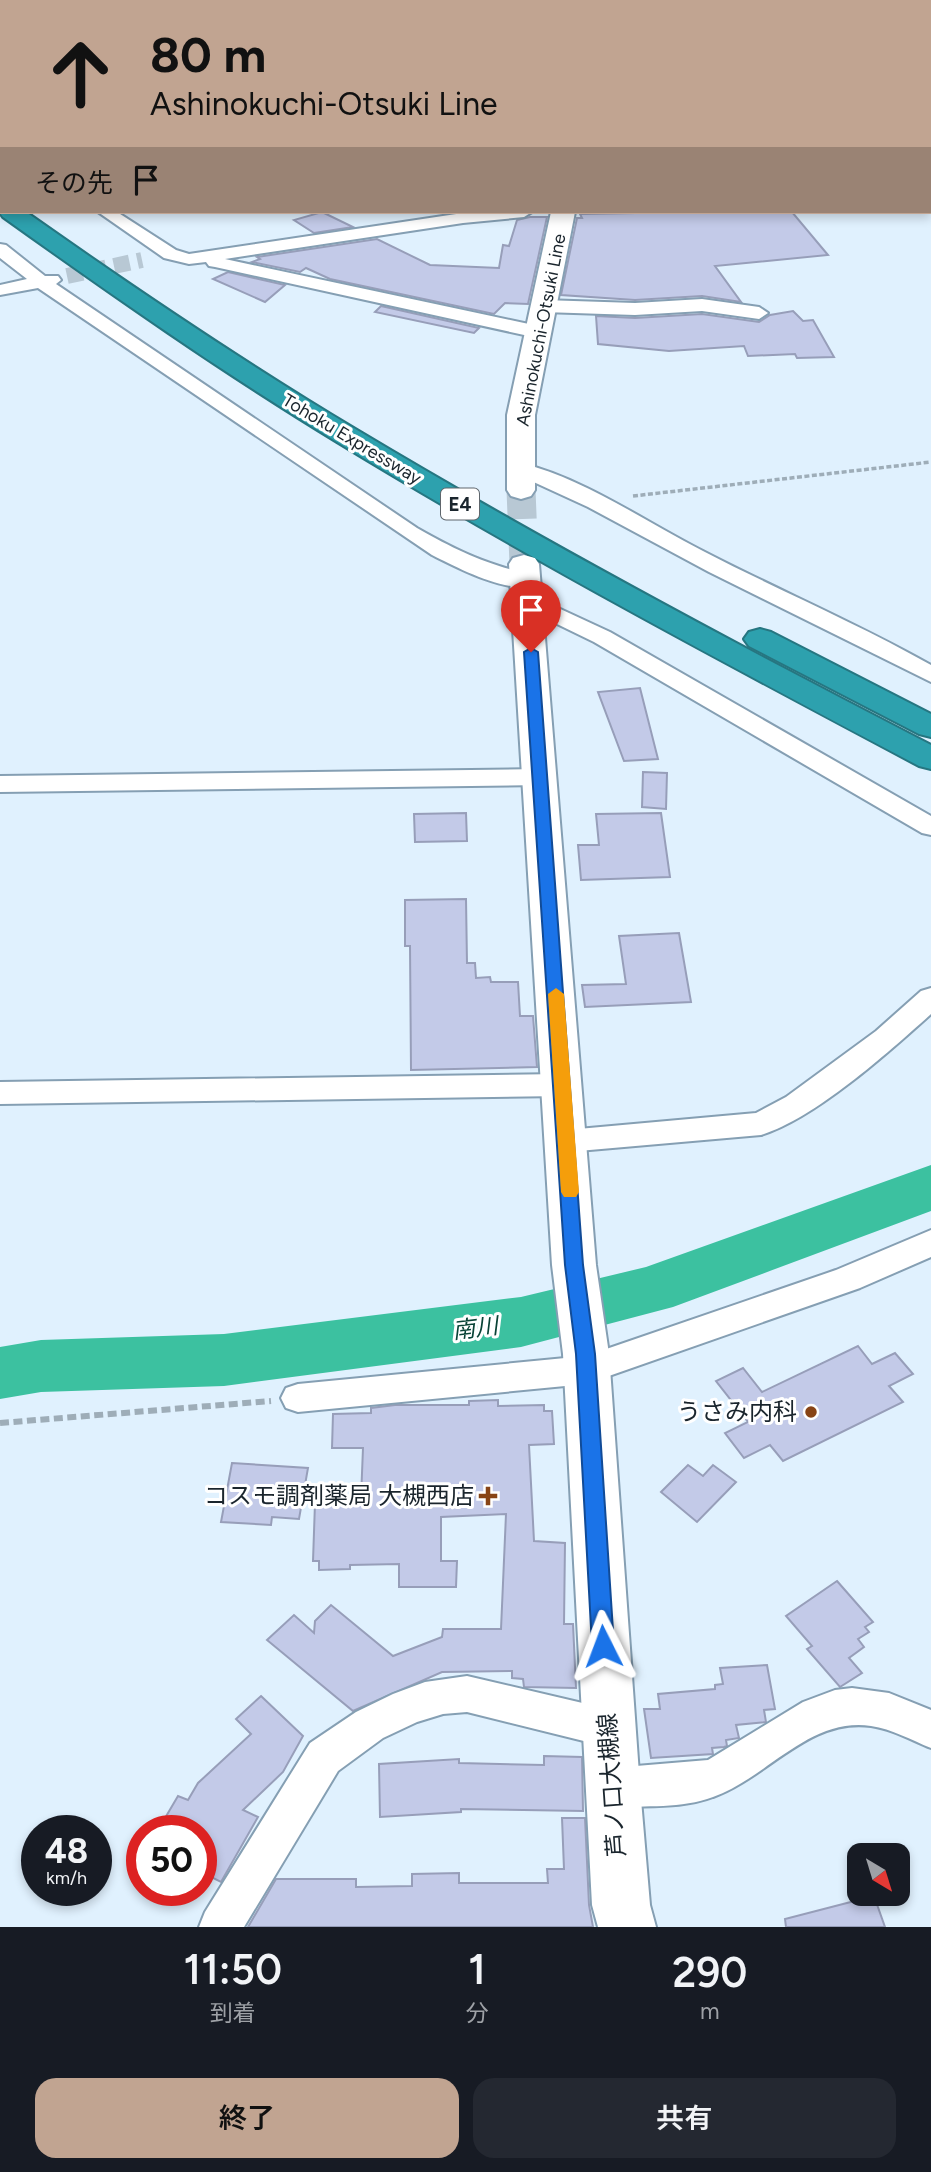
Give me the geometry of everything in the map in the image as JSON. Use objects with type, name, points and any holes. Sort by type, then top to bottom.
[{"type":"highway","name":"Tohoku Expressway","points":[[14,214],[189,337],[411,475],[589,578],[931,759]]},
{"type":"highway","name":"Tohoku Expressway","points":[[51,214],[219,329],[452,471],[618,564],[931,727]]},
{"type":"main road","name":"Ashinokuchi-Otsuki Line","points":[[521,479],[521,415],[563,214]]},
{"type":"main road","points":[[526,582],[567,1141]]},
{"type":"main road","name":"芦ノ口大槻線","points":[[567,1141],[574,1265],[586,1362],[612,1788],[621,1905],[627,1927]]},
{"type":"street","points":[[109,214],[178,258],[204,257],[504,214]]},
{"type":"street","points":[[0,249],[41,282],[409,530],[480,570],[507,580],[526,582],[602,637],[931,827]]},
{"type":"street","points":[[142,260],[170,254]]},
{"type":"street","points":[[204,257],[221,264],[541,319],[702,305],[759,313]]},
{"type":"street","points":[[0,290],[67,276]]},
{"type":"street","points":[[521,479],[552,480],[716,566],[877,643],[931,675]]},
{"type":"street","points":[[0,784],[540,777]]},
{"type":"street","points":[[567,1141],[761,1124],[797,1105],[886,1038],[931,998]]},
{"type":"street","points":[[0,1093],[562,1085]]},
{"type":"street","points":[[298,1398],[586,1362],[848,1279],[931,1242]]},
{"type":"street","points":[[220,1927],[324,1757],[342,1741],[390,1714],[442,1696],[460,1693],[608,1728]]},
{"type":"street","points":[[612,1788],[710,1780],[739,1766],[806,1720],[838,1707],[878,1707],[931,1729]]},
{"type":"path","points":[[594,501],[931,462]]},
{"type":"path","points":[[0,1423],[298,1398]]},
{"type":"building","points":[[326,214],[353,227],[314,233],[294,220]]},
{"type":"building","points":[[580,214],[794,214],[828,255],[715,266],[741,302],[702,296],[635,300],[561,295],[577,218],[582,218]]},
{"type":"building","points":[[547,217],[528,304],[505,303],[494,314],[330,279],[306,268],[300,272],[252,262],[260,259],[257,257],[377,239],[430,265],[499,268],[503,245],[509,246],[517,220]]},
{"type":"building","points":[[228,272],[285,285],[265,302],[213,279]]},
{"type":"building","points":[[381,306],[479,328],[474,333],[375,312]]},
{"type":"building","points":[[793,311],[803,321],[813,320],[834,357],[797,358],[795,354],[748,356],[744,346],[669,351],[598,344],[596,316],[635,318],[702,314],[759,322],[770,315]]},
{"type":"building","points":[[640,688],[658,759],[624,761],[598,692]]},
{"type":"building","points":[[643,772],[667,773],[666,809],[642,807]]},
{"type":"building","points":[[466,813],[467,841],[415,842],[414,814]]},
{"type":"building","points":[[661,813],[670,877],[581,880],[578,845],[599,845],[596,814]]},
{"type":"building","points":[[466,899],[467,963],[475,963],[476,978],[490,977],[491,982],[518,982],[520,1016],[533,1016],[537,1067],[411,1070],[410,946],[405,946],[405,900]]},
{"type":"building","points":[[679,933],[691,1002],[585,1007],[582,985],[626,984],[619,936]]},
{"type":"building","name":"うさみ内科","points":[[858,1346],[872,1364],[895,1353],[913,1374],[889,1386],[903,1402],[783,1461],[770,1445],[744,1458],[725,1433],[748,1422],[716,1381],[743,1368],[762,1392]]},
{"type":"building","points":[[498,1400],[498,1406],[544,1405],[544,1411],[552,1411],[554,1444],[529,1445],[534,1541],[565,1543],[564,1624],[573,1624],[576,1688],[524,1687],[523,1679],[512,1678],[512,1671],[442,1672],[353,1711],[267,1640],[294,1615],[314,1633],[315,1621],[331,1605],[393,1656],[442,1637],[443,1629],[501,1629],[506,1514],[441,1517],[441,1561],[457,1561],[456,1587],[399,1587],[399,1564],[350,1565],[350,1569],[319,1570],[319,1561],[313,1561],[315,1503],[361,1498],[363,1448],[332,1448],[333,1414],[371,1413],[371,1408],[395,1405],[469,1405],[469,1401]]},
{"type":"building","points":[[232,1463],[308,1468],[299,1519],[272,1517],[271,1525],[221,1522]]},
{"type":"building","points":[[688,1465],[703,1476],[713,1465],[736,1482],[697,1522],[661,1492]]},
{"type":"building","points":[[837,1581],[873,1622],[865,1627],[869,1632],[858,1639],[864,1647],[849,1658],[862,1673],[840,1687],[807,1649],[812,1646],[786,1616]]},
{"type":"building","points":[[767,1665],[775,1709],[764,1710],[766,1722],[736,1725],[739,1738],[726,1740],[727,1746],[712,1748],[713,1754],[651,1758],[644,1709],[660,1709],[658,1694],[715,1689],[715,1685],[723,1684],[720,1668]]},
{"type":"building","points":[[261,1696],[303,1736],[283,1772],[243,1810],[258,1817],[221,1882],[217,1880],[217,1815],[167,1815],[178,1796],[188,1800],[198,1783],[251,1734],[236,1719]]},
{"type":"building","points":[[544,1756],[582,1757],[583,1811],[461,1809],[461,1812],[380,1817],[379,1764],[459,1759],[459,1763],[544,1765]]},
{"type":"building","points":[[562,1818],[585,1818],[589,1905],[593,1927],[248,1927],[276,1879],[356,1879],[356,1887],[412,1886],[412,1874],[459,1873],[459,1883],[548,1883],[547,1869],[564,1869]]},
{"type":"building","points":[[847,1903],[847,1906],[878,1906],[885,1927],[786,1927],[785,1919]]},
{"type":"waterway","name":"南川","points":[[0,1373],[41,1366],[224,1360],[521,1322],[651,1290],[931,1187]]},
{"type":"tunnel","points":[[67,276],[142,260]]},
{"type":"tunnel","points":[[521,490],[524,564]]},
{"type":"slow traffic","points":[[556,994],[570,1192]]},
{"type":"place","name":"うさみ内科","points":[[811,1412]]},
{"type":"place","name":"コスモ調剤薬局 大槻西店","points":[[488,1496]]},
{"type":"route","points":[[531,652],[574,1265],[586,1354],[603,1646]]}]
